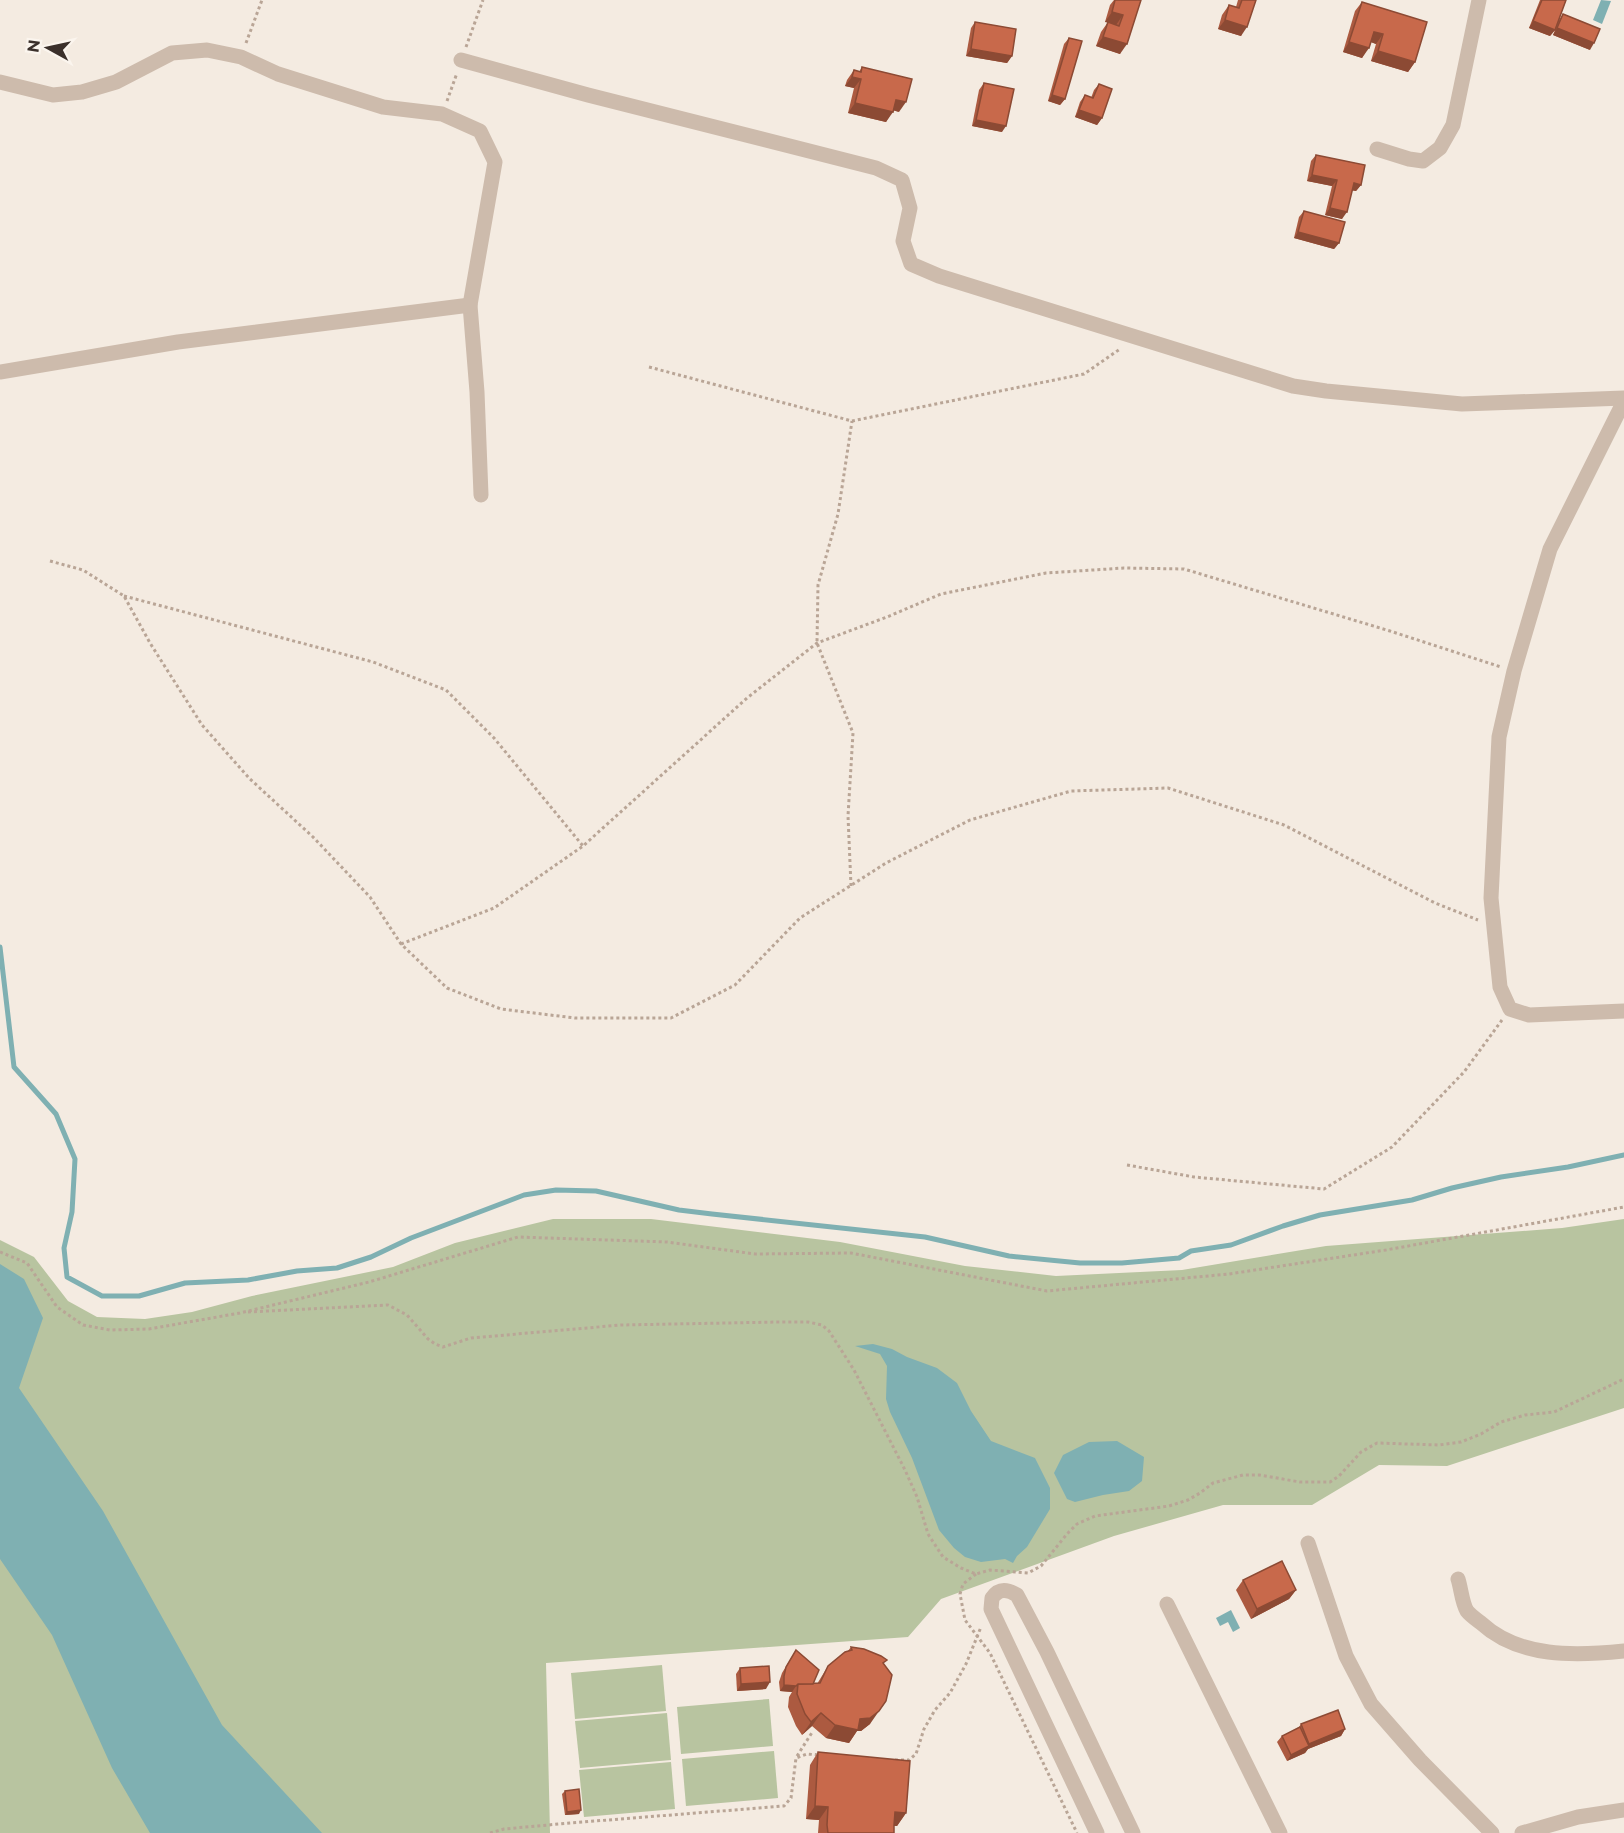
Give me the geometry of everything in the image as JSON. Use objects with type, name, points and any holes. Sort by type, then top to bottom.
[{"type":"street","points":[[1377,149],[1423,161],[1440,148],[1453,124],[1479,0]]},
{"type":"street","points":[[0,82],[53,95],[82,93],[116,82],[172,53],[207,50],[241,57],[278,74],[383,107],[442,114],[480,130],[495,162],[470,305],[477,392],[481,495]]},
{"type":"street","points":[[462,60],[588,95],[876,168],[902,180],[910,208],[903,241],[911,264],[939,276],[1293,386],[1462,404],[1624,399],[1550,549],[1514,671],[1498,737],[1491,898],[1500,987],[1510,1009],[1529,1015],[1624,1011]]},
{"type":"street","points":[[0,372],[178,342],[470,305]]},
{"type":"street","points":[[1308,1543],[1346,1656],[1371,1704],[1420,1760],[1492,1833]]},
{"type":"street","points":[[1458,1579],[1467,1611],[1489,1630],[1520,1647],[1579,1654],[1624,1651]]},
{"type":"street","points":[[1097,1833],[994,1617],[991,1609],[992,1598],[996,1593],[1009,1590],[1017,1595],[1047,1652],[1133,1833]]},
{"type":"street","points":[[1167,1604],[1280,1833]]},
{"type":"street","points":[[1522,1833],[1578,1817],[1624,1810]]},
{"type":"path","points":[[241,57],[262,0]]},
{"type":"path","points":[[649,367],[852,420],[1084,374],[1137,337]]},
{"type":"path","points":[[851,886],[848,816],[853,733],[817,643],[818,585],[838,514],[852,420]]},
{"type":"path","points":[[50,561],[83,570],[124,597],[373,662],[446,690],[494,738],[583,846]]},
{"type":"path","points":[[401,944],[494,908],[583,846],[747,698],[817,643],[941,594],[1046,573],[1124,568],[1184,569],[1514,671]]},
{"type":"path","points":[[124,597],[202,725],[250,779],[313,837],[370,897],[401,944],[447,988],[501,1010],[575,1018],[671,1018],[735,985],[800,918],[886,863],[970,820],[1071,791],[1168,788],[1284,825],[1435,903],[1494,926]]},
{"type":"path","points":[[1127,1165],[1194,1177],[1324,1189],[1392,1147],[1464,1072],[1510,1009]]},
{"type":"path","points":[[0,1252],[27,1263],[57,1307],[83,1325],[110,1330],[149,1329],[240,1313],[369,1282],[518,1237],[667,1242],[754,1254],[851,1253],[1047,1291],[1229,1274],[1386,1250],[1624,1208]]},
{"type":"path","points":[[240,1313],[388,1305],[407,1315],[428,1339],[443,1347],[471,1338],[621,1324],[808,1322],[822,1325],[829,1331],[854,1370],[905,1470],[917,1497],[928,1534],[943,1557],[976,1574]]},
{"type":"path","points":[[1077,1833],[990,1653],[965,1620],[960,1594],[963,1584],[976,1574],[990,1570],[1028,1573],[1041,1566],[1066,1534],[1077,1524],[1095,1516],[1169,1506],[1188,1500],[1213,1483],[1243,1475],[1259,1475],[1300,1482],[1330,1482],[1339,1476],[1361,1452],[1377,1443],[1439,1445],[1461,1442],[1502,1422],[1525,1415],[1554,1412],[1624,1379]]},
{"type":"path","points":[[893,1760],[909,1760],[916,1754],[924,1729],[935,1710],[950,1693],[966,1665],[983,1623],[994,1617]]},
{"type":"path","points":[[490,1833],[504,1829],[784,1806],[791,1798],[796,1758],[813,1731]]},
{"type":"path","points":[[796,1758],[807,1754],[830,1755]]},
{"type":"green space","points":[[553,1219],[651,1219],[840,1242],[965,1266],[1056,1276],[1182,1270],[1326,1246],[1562,1228],[1624,1219],[1624,1408],[1447,1466],[1379,1465],[1312,1505],[1223,1505],[1114,1536],[941,1599],[908,1637],[546,1663],[550,1833],[0,1833],[0,1240],[34,1257],[68,1301],[97,1317],[145,1319],[192,1312],[252,1296],[393,1267],[455,1243]]},
{"type":"green space","points":[[662,1665],[666,1711],[575,1719],[571,1673]]},
{"type":"green space","points":[[769,1699],[773,1746],[681,1754],[677,1707]]},
{"type":"green space","points":[[667,1713],[671,1760],[580,1768],[575,1721]]},
{"type":"green space","points":[[774,1751],[778,1798],[686,1806],[682,1759]]},
{"type":"green space","points":[[671,1762],[675,1809],[584,1817],[579,1770]]},
{"type":"water","points":[[1601,0],[1611,1],[1602,24],[1593,20]]},
{"type":"water","points":[[0,1264],[24,1279],[43,1318],[19,1388],[103,1511],[222,1725],[322,1833],[150,1833],[112,1768],[52,1635],[0,1559]]},
{"type":"water","points":[[873,1344],[892,1349],[937,1368],[957,1383],[971,1411],[991,1441],[1035,1458],[1050,1488],[1050,1509],[1027,1547],[1013,1563],[1005,1559],[981,1562],[965,1557],[939,1530],[912,1458],[890,1412],[886,1399],[887,1366],[880,1354],[855,1346]]},
{"type":"water","points":[[1117,1441],[1144,1457],[1142,1481],[1129,1491],[1075,1502],[1067,1499],[1054,1473],[1063,1455],[1089,1442]]},
{"type":"water","points":[[1231,1610],[1240,1628],[1233,1632],[1228,1622],[1220,1626],[1216,1618]]},
{"type":"building","points":[[1115,0],[1141,0],[1127,44],[1103,37],[1108,22],[1119,26],[1123,15],[1112,12]]},
{"type":"building","points":[[1242,0],[1256,0],[1247,27],[1225,20],[1229,5],[1239,8]]},
{"type":"building","points":[[1542,0],[1566,0],[1555,30],[1533,21]]},
{"type":"building","points":[[1362,2],[1427,22],[1415,62],[1378,51],[1383,34],[1374,32],[1369,48],[1349,42]]},
{"type":"building","points":[[1563,14],[1600,29],[1594,43],[1557,28]]},
{"type":"building","points":[[975,22],[1016,29],[1012,56],[971,49]]},
{"type":"building","points":[[1069,38],[1082,41],[1065,99],[1052,95]]},
{"type":"building","points":[[862,67],[912,79],[906,102],[896,100],[893,112],[855,103],[861,79],[852,77],[854,70],[861,72]]},
{"type":"building","points":[[984,83],[1014,89],[1006,126],[976,120]]},
{"type":"building","points":[[1099,84],[1112,89],[1102,118],[1079,110],[1085,95],[1093,98]]},
{"type":"building","points":[[1316,155],[1365,165],[1361,185],[1354,183],[1347,212],[1330,208],[1337,180],[1312,175]]},
{"type":"building","points":[[1304,211],[1345,222],[1339,243],[1298,232]]},
{"type":"building","points":[[1282,1561],[1296,1590],[1257,1609],[1243,1580]]},
{"type":"building","points":[[851,1647],[864,1649],[887,1660],[883,1663],[892,1675],[886,1701],[870,1718],[860,1719],[858,1730],[835,1725],[821,1713],[811,1722],[797,1694],[798,1684],[820,1683],[828,1666],[845,1652],[852,1650]]},
{"type":"building","points":[[796,1650],[819,1670],[813,1684],[784,1685],[786,1667]]},
{"type":"building","points":[[769,1666],[770,1682],[741,1684],[740,1668]]},
{"type":"building","points":[[1338,1710],[1345,1729],[1309,1744],[1301,1724]]},
{"type":"building","points":[[1300,1727],[1309,1746],[1291,1755],[1282,1736]]},
{"type":"building","points":[[818,1752],[910,1761],[906,1813],[895,1812],[894,1833],[828,1833],[828,1807],[815,1806]]},
{"type":"building","points":[[579,1789],[581,1810],[567,1812],[565,1791]]},
{"type":"waterway","points":[[0,947],[14,1067],[56,1114],[75,1159],[72,1212],[64,1248],[67,1277],[102,1296],[139,1296],[185,1283],[248,1280],[297,1271],[337,1268],[371,1257],[411,1238],[524,1195],[556,1190],[596,1191],[679,1210],[925,1237],[1009,1256],[1080,1263],[1122,1263],[1179,1258],[1191,1251],[1231,1245],[1320,1215],[1412,1200],[1501,1177],[1568,1167],[1624,1155]]}]
